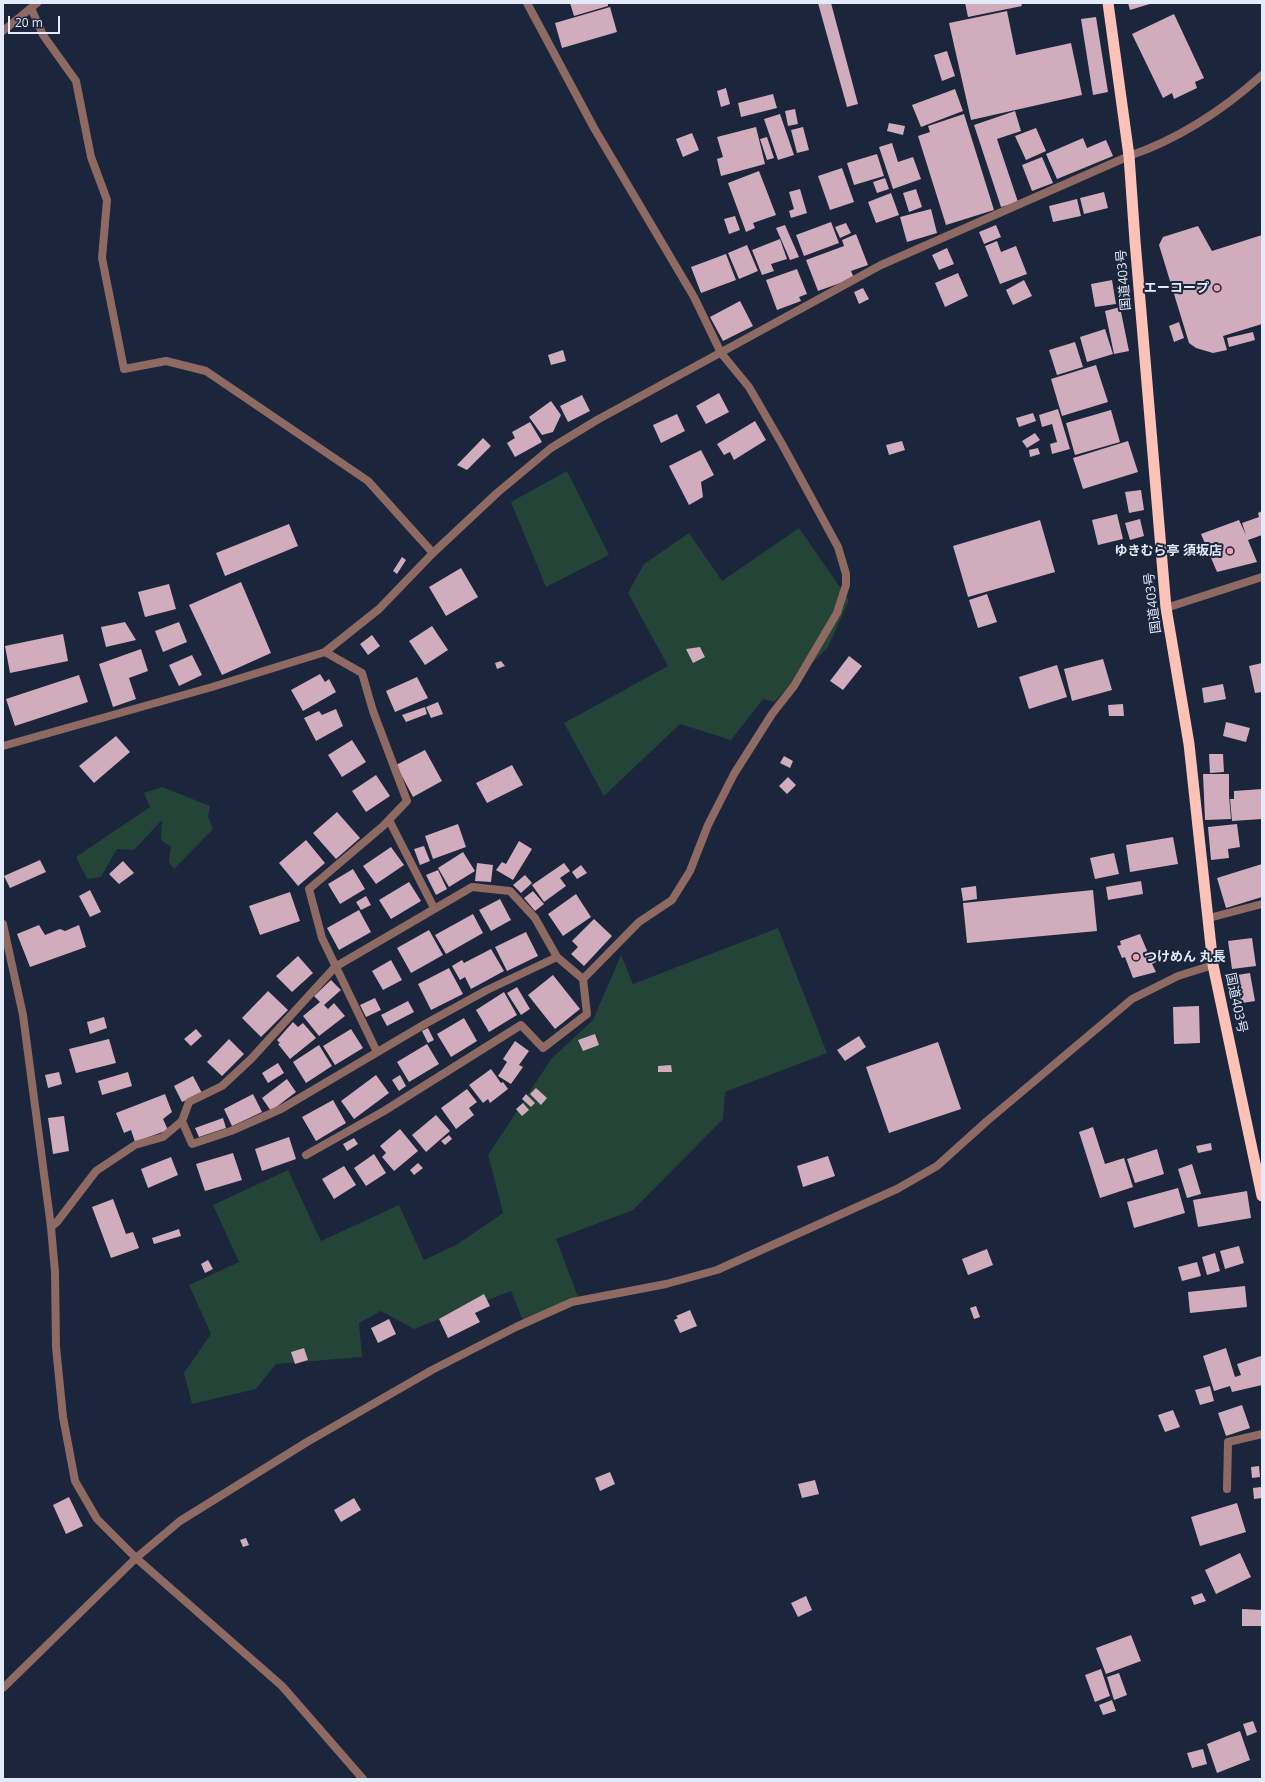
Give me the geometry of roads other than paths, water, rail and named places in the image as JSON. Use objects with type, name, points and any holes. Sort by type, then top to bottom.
[{"type":"highway","name":"国道403号","points":[[1110,5],[1129,156],[1136,257],[1166,608],[1189,744],[1213,965],[1262,1196]]},
{"type":"street","points":[[527,3],[594,128],[694,297],[721,353],[749,387],[782,444],[838,547],[846,574],[846,585],[837,612],[794,686],[772,714],[734,774],[708,825],[690,871],[672,900],[639,922],[584,978]]},
{"type":"street","points":[[3,31],[34,6],[43,35],[76,81],[91,157],[107,200],[102,258],[124,369],[166,361],[206,371],[368,481],[433,553]]},
{"type":"street","points":[[3,746],[212,687],[325,652],[378,609],[433,553],[496,493],[551,448],[597,420],[881,265],[1129,156],[1153,148],[1202,122],[1244,91],[1262,75]]},
{"type":"street","points":[[1166,608],[1262,577]]},
{"type":"street","points":[[325,652],[362,672],[373,711],[407,802],[389,820],[309,889],[322,938],[377,1052]]},
{"type":"street","points":[[389,820],[434,908]]},
{"type":"street","points":[[51,1227],[57,1222],[96,1171],[135,1145],[163,1137],[182,1122],[189,1102],[222,1086],[251,1058],[335,967],[472,887],[510,891],[535,918],[556,957],[584,978],[587,1014],[543,1048],[521,1025],[384,1110],[306,1155]]},
{"type":"street","points":[[1209,918],[1262,904]]},
{"type":"street","points":[[3,924],[23,1015],[51,1227],[55,1272],[56,1347],[63,1417],[75,1481],[97,1519],[136,1558],[282,1686],[363,1779]]},
{"type":"street","points":[[182,1122],[192,1144],[231,1131],[281,1109],[377,1052],[487,990],[556,957]]},
{"type":"street","points":[[3,1688],[136,1558],[180,1520],[307,1442],[432,1370],[516,1326],[572,1302],[666,1284],[717,1270],[897,1189],[937,1166],[987,1121],[1132,999],[1178,976],[1213,965]]},
{"type":"street","points":[[1227,1489],[1228,1442],[1262,1434]]},
{"type":"place","name":"エーコープ","points":[[1217,288]]},
{"type":"place","name":"ゆきむら亭 須坂店","points":[[1230,551]]},
{"type":"place","name":"つけめん 丸長","points":[[1136,957]]}]
